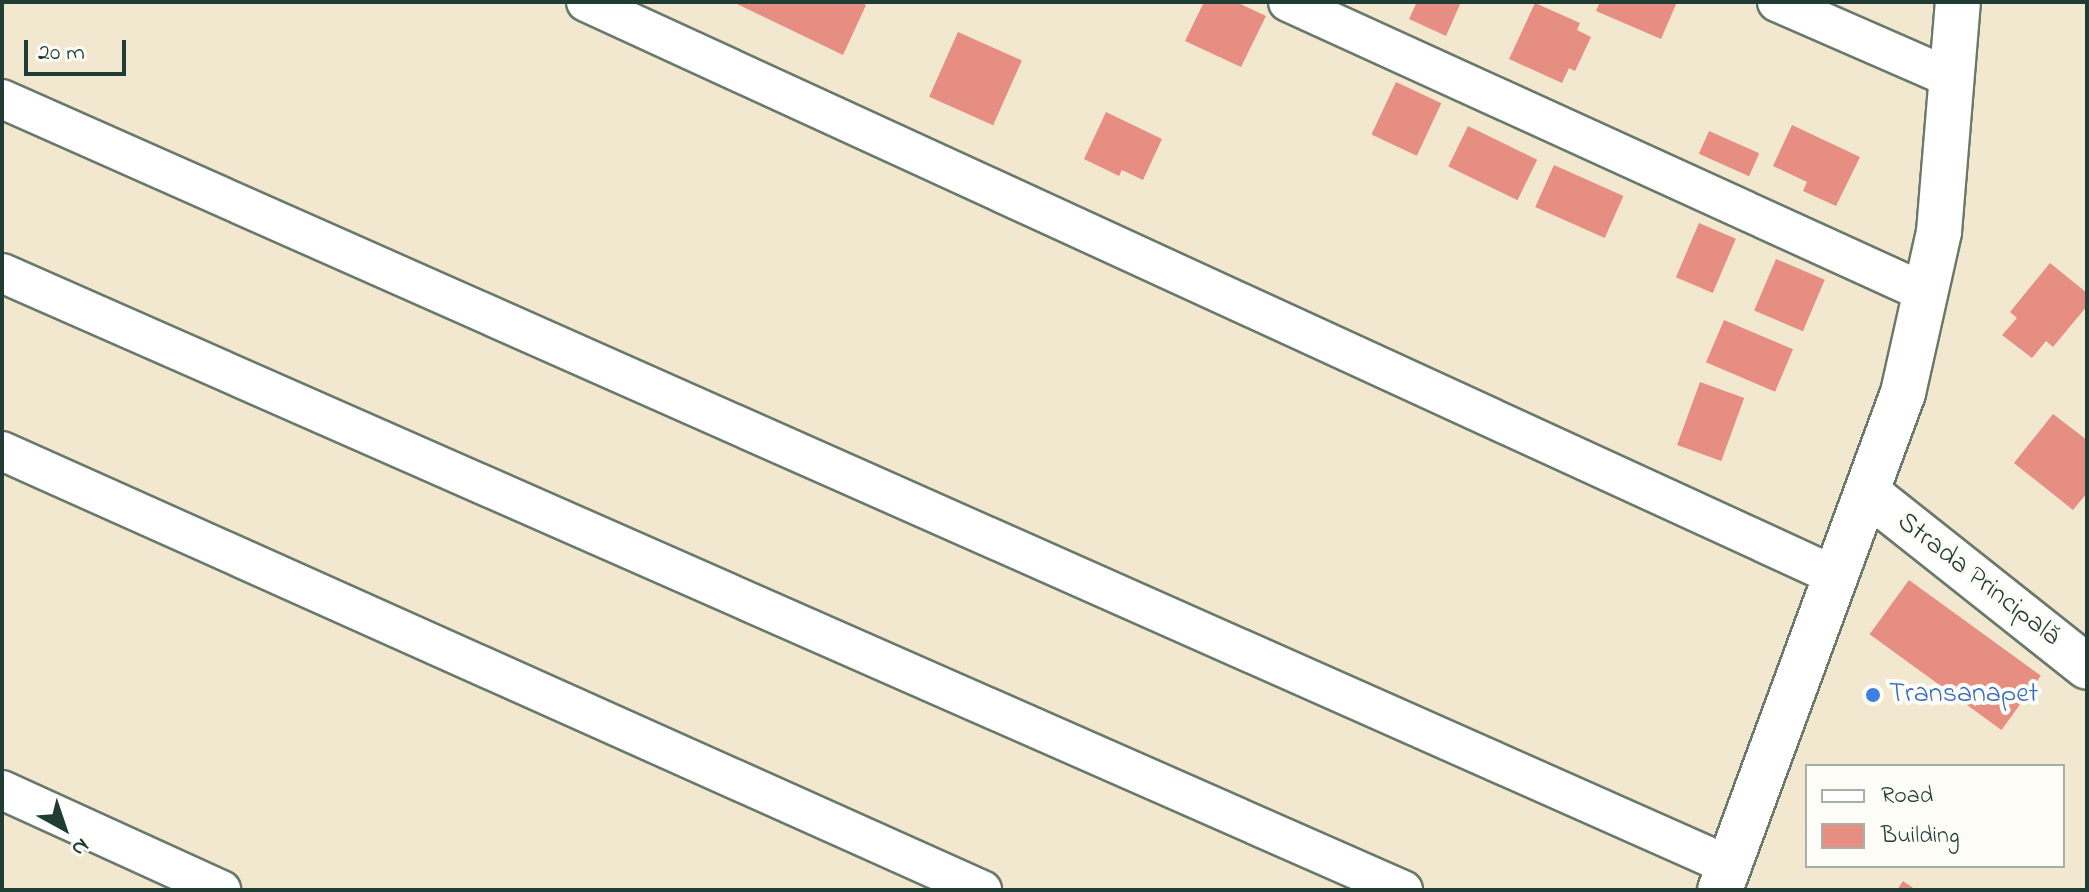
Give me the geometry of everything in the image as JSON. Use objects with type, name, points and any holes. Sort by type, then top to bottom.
[{"type":"main road","points":[[1725,878],[1869,494],[1903,393],[1928,294],[1953,79],[1958,2]]},
{"type":"main road","name":"Strada Principală","points":[[1869,494],[2087,667]]},
{"type":"street","points":[[586,2],[1838,577]]},
{"type":"street","points":[[1288,2],[1928,294]]},
{"type":"street","points":[[1777,2],[1953,79]]},
{"type":"street","points":[[2,99],[1725,878]]},
{"type":"street","points":[[2,273],[1403,890]]},
{"type":"street","points":[[2,451],[982,890]]},
{"type":"street","points":[[2,790],[221,890]]},
{"type":"building","points":[[733,2],[860,2],[866,5],[843,55]]},
{"type":"building","points":[[1204,2],[1236,2],[1266,16],[1241,67],[1185,41]]},
{"type":"building","points":[[1417,2],[1461,2],[1446,36],[1409,19]]},
{"type":"building","points":[[1600,2],[1677,2],[1661,39],[1596,11]]},
{"type":"building","points":[[1535,3],[1580,23],[1577,30],[1591,37],[1575,71],[1569,68],[1562,83],[1509,59]]},
{"type":"building","points":[[958,32],[1022,60],[993,125],[929,97]]},
{"type":"building","points":[[1396,82],[1441,103],[1417,156],[1371,135]]},
{"type":"building","points":[[1106,112],[1162,139],[1143,180],[1122,170],[1119,176],[1084,159]]},
{"type":"building","points":[[1792,125],[1860,157],[1836,206],[1803,191],[1807,182],[1773,166]]},
{"type":"building","points":[[1468,126],[1537,160],[1517,200],[1448,166]]},
{"type":"building","points":[[1709,131],[1759,153],[1749,176],[1699,154]]},
{"type":"building","points":[[1554,165],[1623,196],[1605,238],[1535,207]]},
{"type":"building","points":[[1699,223],[1736,239],[1713,293],[1676,277]]},
{"type":"building","points":[[1776,259],[1825,280],[1803,331],[1754,311]]},
{"type":"building","points":[[2050,263],[2087,293],[2087,306],[2053,347],[2046,341],[2032,358],[2002,335],[2017,318],[2010,312]]},
{"type":"building","points":[[1724,320],[1793,349],[1775,392],[1706,362]]},
{"type":"building","points":[[1700,382],[1744,398],[1721,461],[1677,445]]},
{"type":"building","points":[[2053,414],[2087,440],[2087,493],[2073,510],[2014,463]]},
{"type":"building","points":[[1909,580],[2041,676],[2001,730],[1870,634]]},
{"type":"building","points":[[1903,881],[1916,890],[1897,890]]},
{"type":"place","name":"Transanapet","points":[[1873,695]]}]
